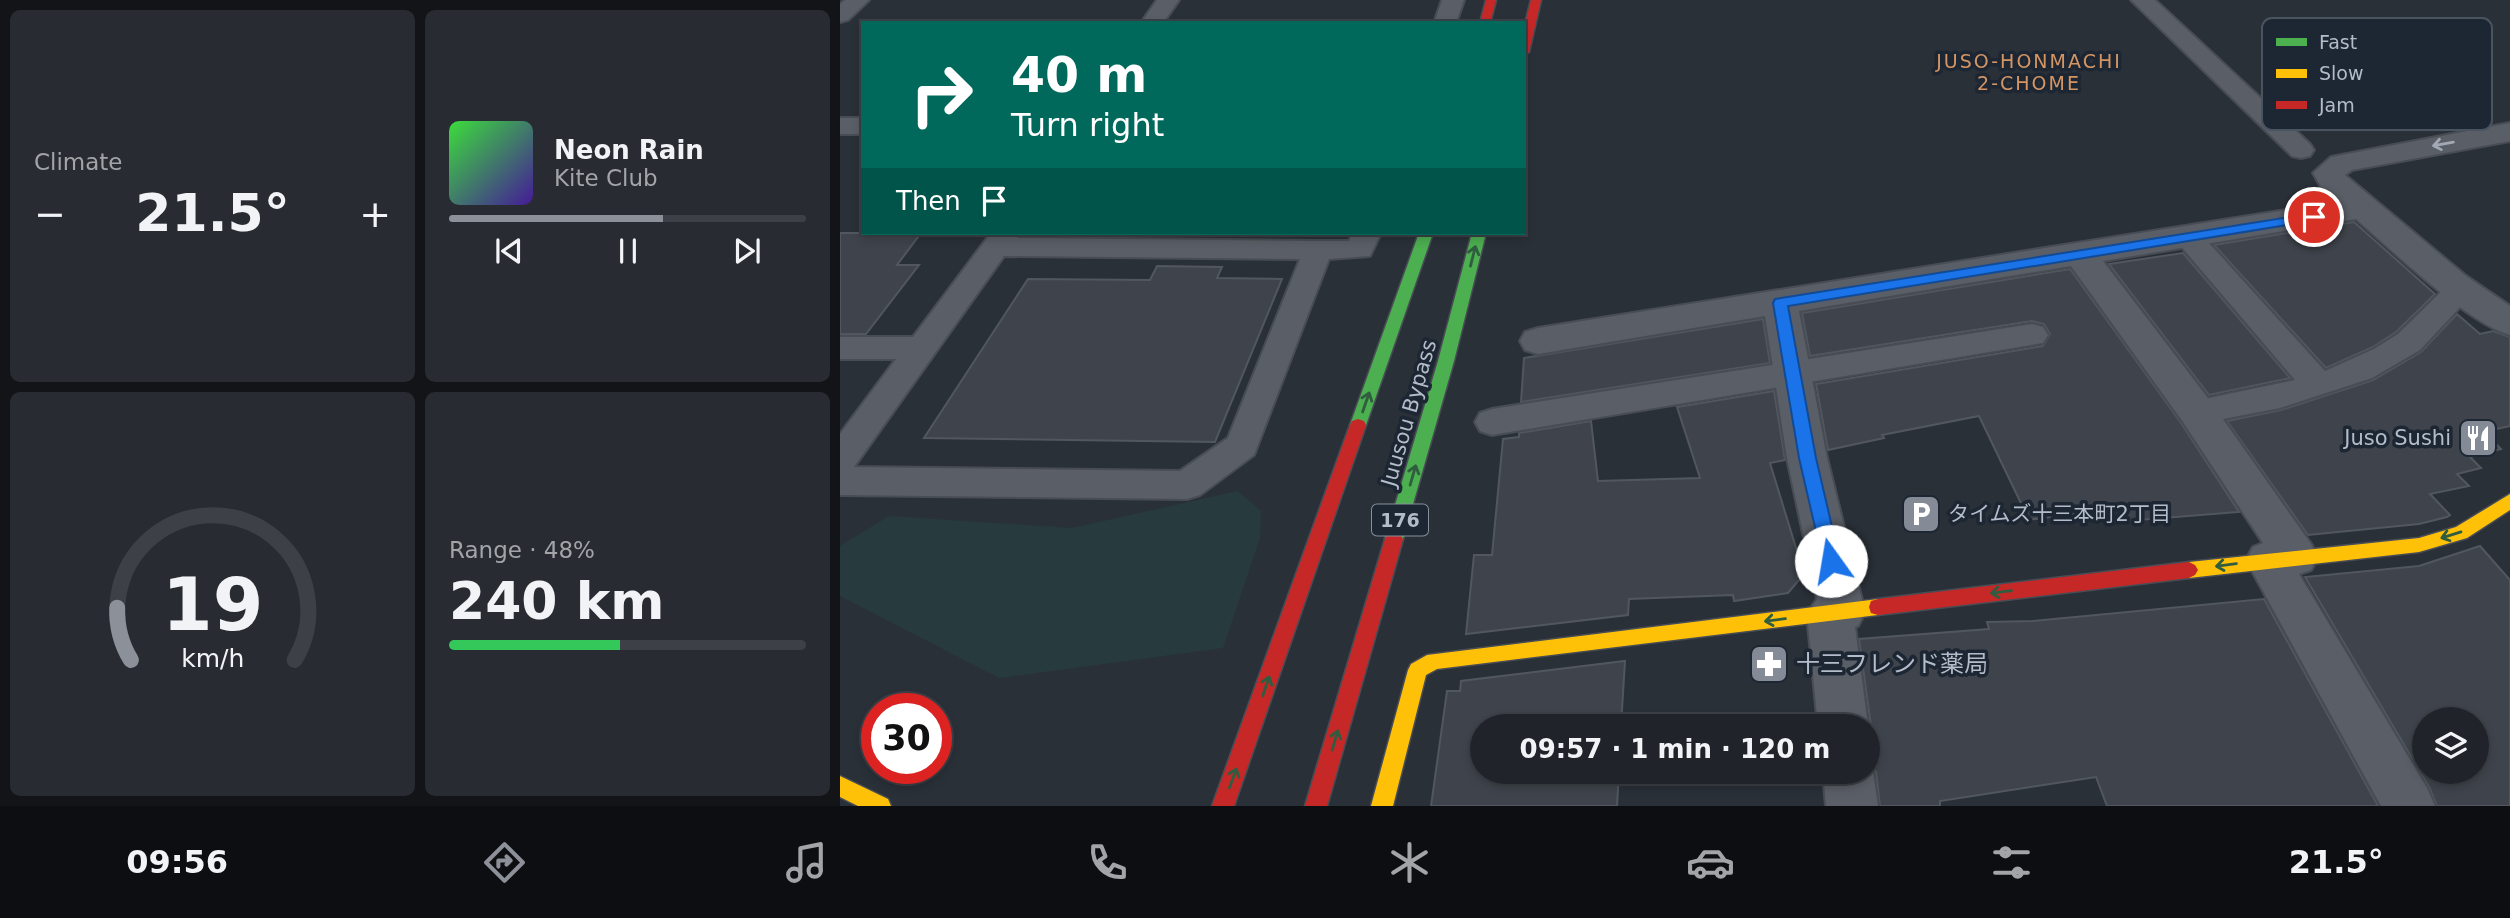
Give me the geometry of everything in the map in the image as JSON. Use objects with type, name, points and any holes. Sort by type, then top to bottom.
[{"type":"main road","points":[[1486,21],[1491,0]]},
{"type":"main road","points":[[1526,43],[1536,0]]},
{"type":"main road","points":[[1223,806],[1425,235]]},
{"type":"main road","name":"Juusou Bypass","points":[[1316,806],[1443,374],[1478,235]]},
{"type":"main road","points":[[1382,806],[1418,670],[1434,661],[2282,558],[2419,545],[2461,533],[2510,501]]},
{"type":"main road","points":[[840,786],[880,806]]},
{"type":"street","points":[[2509,133],[2342,163],[2328,173],[2335,185],[2462,289],[2510,323]]},
{"type":"street","points":[[1538,341],[2363,208]]},
{"type":"street","points":[[2081,255],[2197,412],[2282,558],[2409,806]]},
{"type":"street","points":[[1780,303],[1836,613],[1842,714]]},
{"type":"street","points":[[1849,784],[1852,806]]},
{"type":"lane","points":[[840,15],[858,0]]},
{"type":"lane","points":[[1153,21],[1168,0]]},
{"type":"lane","points":[[1446,21],[1453,0]]},
{"type":"lane","points":[[2143,0],[2262,113]]},
{"type":"lane","points":[[840,126],[861,126]]},
{"type":"lane","points":[[2280,130],[2301,150]]},
{"type":"lane","points":[[840,460],[1001,240],[1360,250],[1366,235]]},
{"type":"lane","points":[[2189,238],[2318,385]]},
{"type":"lane","points":[[840,481],[1187,485],[1242,446],[1318,250]]},
{"type":"lane","points":[[2197,412],[2278,398],[2370,365],[2410,341],[2462,289]]},
{"type":"lane","points":[[1492,422],[2032,335]]},
{"type":"lane","points":[[840,348],[921,348]]},
{"type":"green space","points":[[1238,491],[1261,511],[1260,538],[1223,648],[999,678],[840,596],[840,546],[889,516],[1072,528]]},
{"type":"building","points":[[2354,222],[2435,294],[2396,332],[2373,347],[2326,368],[2214,245]]},
{"type":"building","points":[[840,233],[920,235],[897,265],[919,265],[866,334],[840,334]]},
{"type":"building","points":[[2183,253],[2290,378],[2209,395],[2109,264]]},
{"type":"building","points":[[1157,266],[1222,267],[1217,278],[1282,279],[1215,442],[924,438],[1028,279],[1150,280]]},
{"type":"building","points":[[2070,269],[2181,423],[2239,512],[2126,521],[2120,508],[2029,520],[1979,416],[1882,435],[1884,438],[1828,450],[1816,384],[2043,346],[2050,334],[2044,324],[2032,321],[1810,356],[1802,313]]},
{"type":"building","points":[[2457,314],[2480,334],[2493,331],[2510,337],[2510,426],[2483,432],[2501,449],[2470,457],[2481,468],[2457,474],[2469,486],[2430,494],[2450,515],[2447,517],[2419,524],[2308,535],[2227,421],[2281,410],[2373,380],[2421,352]]},
{"type":"building","points":[[1763,319],[1770,363],[1521,402],[1524,358]]},
{"type":"building","points":[[1774,391],[1785,460],[1770,463],[1804,574],[1788,593],[1734,601],[1733,595],[1629,599],[1628,615],[1466,634],[1474,555],[1492,555],[1503,439],[1519,437],[1519,433],[1591,421],[1598,481],[1700,478],[1677,407]]},
{"type":"building","points":[[2480,546],[2510,580],[2510,806],[2437,806],[2427,784],[2489,784],[2489,707],[2412,707],[2412,758],[2305,577],[2419,566]]},
{"type":"building","points":[[2264,599],[2378,806],[2107,806],[2096,777],[1940,801],[1940,806],[1880,806],[1877,784],[1880,784],[1880,714],[1869,714],[1859,639],[1989,629],[1987,622],[2033,621]]},
{"type":"building","points":[[1625,661],[1622,714],[1470,714],[1470,784],[1618,784],[1617,806],[1431,806],[1447,691],[1460,691],[1461,681]]},
{"type":"traffic: fast","points":[[1358,425],[1425,235]]},
{"type":"traffic: fast","points":[[1394,539],[1446,361],[1478,235]]},
{"type":"traffic: slow","points":[[2189,570],[2419,545],[2461,533],[2510,501]]},
{"type":"traffic: slow","points":[[1382,806],[1418,670],[1434,661],[1878,607]]},
{"type":"traffic: slow","points":[[840,786],[880,806]]},
{"type":"traffic: jam","points":[[1486,21],[1491,0]]},
{"type":"traffic: jam","points":[[1526,43],[1536,0]]},
{"type":"traffic: jam","points":[[1223,806],[1358,425]]},
{"type":"traffic: jam","points":[[1316,806],[1394,539]]},
{"type":"traffic: jam","points":[[1878,607],[2189,570]]},
{"type":"place","name":"Juso Sushi","points":[[2478,438]]},
{"type":"place","name":"タイムズ十三本町2丁目","points":[[1921,514]]},
{"type":"place","name":"十三フレンド薬局","points":[[1769,664]]},
{"type":"district","name":"JUSO-HONMACHI 2-CHOME","points":[[2029,72]]},
{"type":"route","points":[[1831,561],[1807,458],[1780,303],[2314,217]]}]
